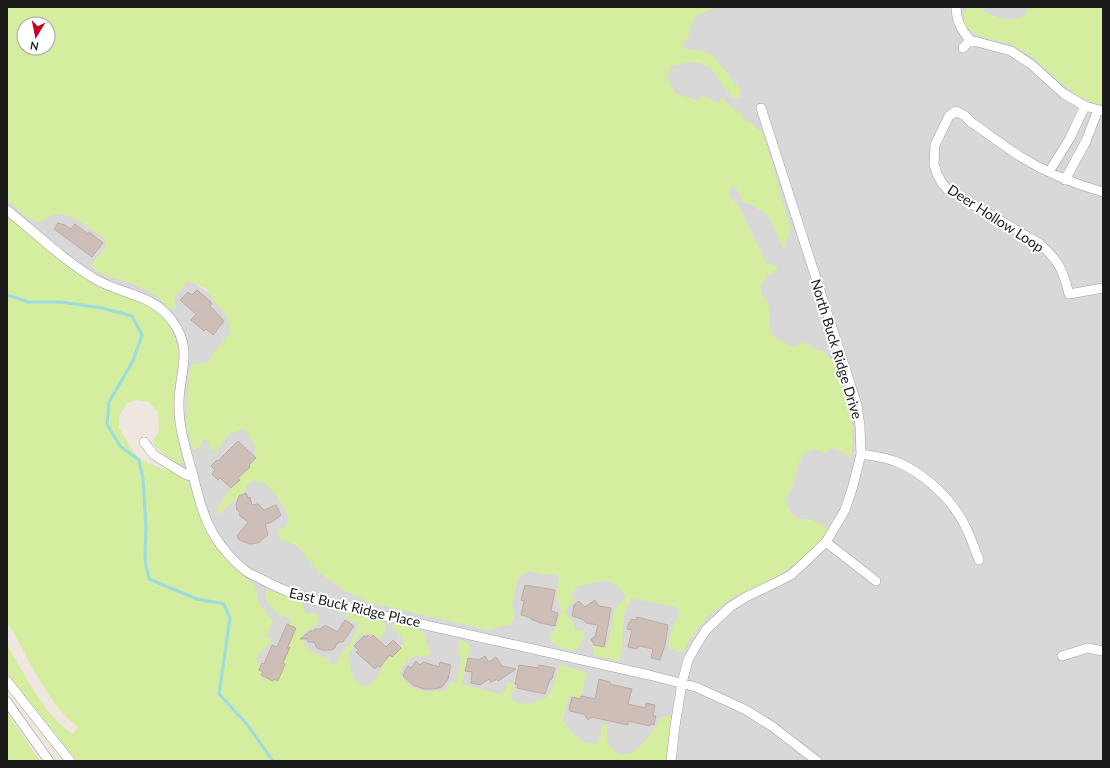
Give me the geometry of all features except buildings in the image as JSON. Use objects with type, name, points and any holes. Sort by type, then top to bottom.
[{"type":"street","points":[[956,7],[958,21],[962,31],[970,40],[1011,51],[1032,65],[1064,94],[1085,106],[1101,111],[1065,180]]},
{"type":"street","points":[[963,48],[970,40]]},
{"type":"street","points":[[1085,106],[1070,138],[1049,172],[1065,180],[1103,192]]},
{"type":"street","name":"North Buck Ridge Drive","points":[[671,761],[682,683],[688,660],[696,644],[706,630],[721,615],[746,596],[791,574],[826,542],[847,504],[854,486],[861,454],[860,426],[857,404],[760,108]]},
{"type":"street","name":"Deer Hollow Loop","points":[[1049,172],[1020,157],[956,111],[949,116],[935,146],[934,164],[937,174],[948,190],[1040,244],[1052,255],[1064,275],[1069,294],[1103,288]]},
{"type":"street","name":"East Buck Ridge Place","points":[[7,210],[76,266],[96,279],[117,289],[148,300],[166,313],[174,323],[181,336],[185,359],[179,400],[179,417],[184,446],[201,505],[214,534],[246,572],[289,593],[310,599],[696,687],[746,710],[817,761]]},
{"type":"street","points":[[144,442],[154,454],[182,473],[193,477]]},
{"type":"street","points":[[861,454],[897,462],[915,472],[930,483],[949,501],[960,516],[979,560]]},
{"type":"street","points":[[826,542],[876,581]]},
{"type":"street","points":[[1062,656],[1088,648],[1103,651]]},
{"type":"street","points":[[7,681],[70,761]]},
{"type":"street","points":[[7,702],[49,761]]},
{"type":"shaded area","points":[[667,7],[1103,7],[1103,761],[632,761],[250,682],[200,543],[174,462],[163,343],[7,233],[7,155],[237,312],[652,100]]},
{"type":"green space","points":[[7,7],[719,7],[701,14],[694,19],[688,38],[683,42],[683,48],[710,53],[741,90],[739,98],[734,99],[712,69],[700,63],[688,62],[671,66],[667,77],[675,93],[698,101],[703,95],[718,103],[723,98],[731,107],[741,113],[745,119],[763,133],[791,230],[783,249],[769,216],[752,205],[742,202],[739,192],[734,187],[729,190],[729,196],[739,206],[766,263],[777,266],[777,271],[766,277],[761,286],[762,295],[768,302],[771,335],[794,348],[800,343],[808,344],[815,349],[825,352],[840,370],[852,415],[853,444],[851,458],[834,447],[825,453],[813,449],[807,452],[798,464],[792,486],[786,499],[790,512],[799,519],[810,519],[828,528],[818,544],[803,558],[772,580],[734,597],[710,614],[692,636],[682,653],[668,647],[673,625],[681,614],[676,607],[631,598],[624,616],[622,651],[619,661],[593,655],[594,645],[607,647],[615,608],[625,598],[622,590],[607,580],[578,586],[571,594],[574,601],[568,607],[566,613],[574,623],[575,631],[581,630],[585,633],[578,650],[566,650],[553,644],[550,638],[557,624],[561,611],[556,597],[559,576],[528,571],[518,578],[512,605],[515,615],[510,625],[489,630],[370,603],[345,591],[320,573],[297,546],[280,539],[278,534],[281,528],[287,525],[288,515],[277,496],[264,482],[258,483],[254,480],[246,486],[246,493],[241,495],[218,515],[216,510],[231,488],[240,480],[238,479],[250,467],[249,465],[256,458],[254,443],[243,428],[226,437],[218,451],[213,451],[205,438],[197,451],[192,448],[186,423],[189,373],[192,364],[208,363],[214,352],[231,332],[226,314],[216,304],[206,288],[188,281],[175,297],[176,308],[169,309],[164,302],[151,292],[137,285],[102,274],[91,267],[106,247],[106,241],[90,228],[70,217],[57,214],[40,222],[28,218],[7,200]]},
{"type":"green space","points":[[967,7],[983,7],[984,12],[1003,18],[1018,19],[1024,15],[1030,7],[1103,7],[1103,105],[1090,102],[1075,94],[1027,53],[1009,43],[987,39],[973,33],[965,26],[963,12],[967,10]]},
{"type":"green space","points":[[7,216],[76,272],[98,286],[134,299],[155,310],[168,324],[177,344],[179,358],[174,391],[173,413],[183,463],[178,464],[168,458],[154,445],[153,440],[159,433],[158,412],[149,402],[136,400],[126,404],[119,417],[119,428],[136,456],[145,462],[165,470],[167,467],[188,481],[209,539],[234,567],[256,588],[261,606],[273,620],[267,637],[272,640],[260,652],[256,661],[260,667],[259,670],[263,672],[261,679],[265,681],[266,678],[277,681],[296,628],[290,625],[291,619],[279,614],[270,607],[266,600],[267,589],[303,602],[303,610],[308,614],[314,613],[319,616],[317,625],[304,632],[304,641],[309,650],[323,656],[331,664],[336,664],[340,655],[349,645],[359,624],[345,618],[347,612],[383,621],[386,627],[382,637],[377,639],[370,633],[366,633],[364,636],[362,632],[348,656],[353,679],[359,681],[361,686],[371,684],[373,682],[381,670],[380,667],[390,655],[392,657],[405,641],[392,627],[393,623],[423,631],[430,652],[427,656],[413,657],[407,661],[400,673],[408,685],[419,690],[446,690],[451,682],[457,681],[461,659],[458,651],[460,640],[469,643],[470,648],[462,684],[499,694],[505,691],[508,681],[515,684],[512,700],[518,703],[529,704],[545,698],[551,692],[560,664],[587,673],[580,699],[569,696],[563,721],[577,737],[586,742],[597,743],[600,738],[603,722],[608,724],[607,738],[610,747],[620,754],[627,754],[641,745],[663,716],[669,716],[672,718],[666,761],[76,761],[14,684],[7,671],[7,645],[44,706],[53,717],[73,734],[78,727],[67,717],[40,681],[11,628],[7,624]]},
{"type":"green space","points":[[7,713],[40,761],[7,761]]},
{"type":"waterway","points":[[7,295],[29,302],[61,302],[102,308],[132,316],[142,335],[133,361],[109,402],[107,424],[120,446],[139,460],[143,479],[146,526],[145,560],[149,579],[197,599],[224,604],[230,618],[219,694],[246,723],[273,761]]}]
